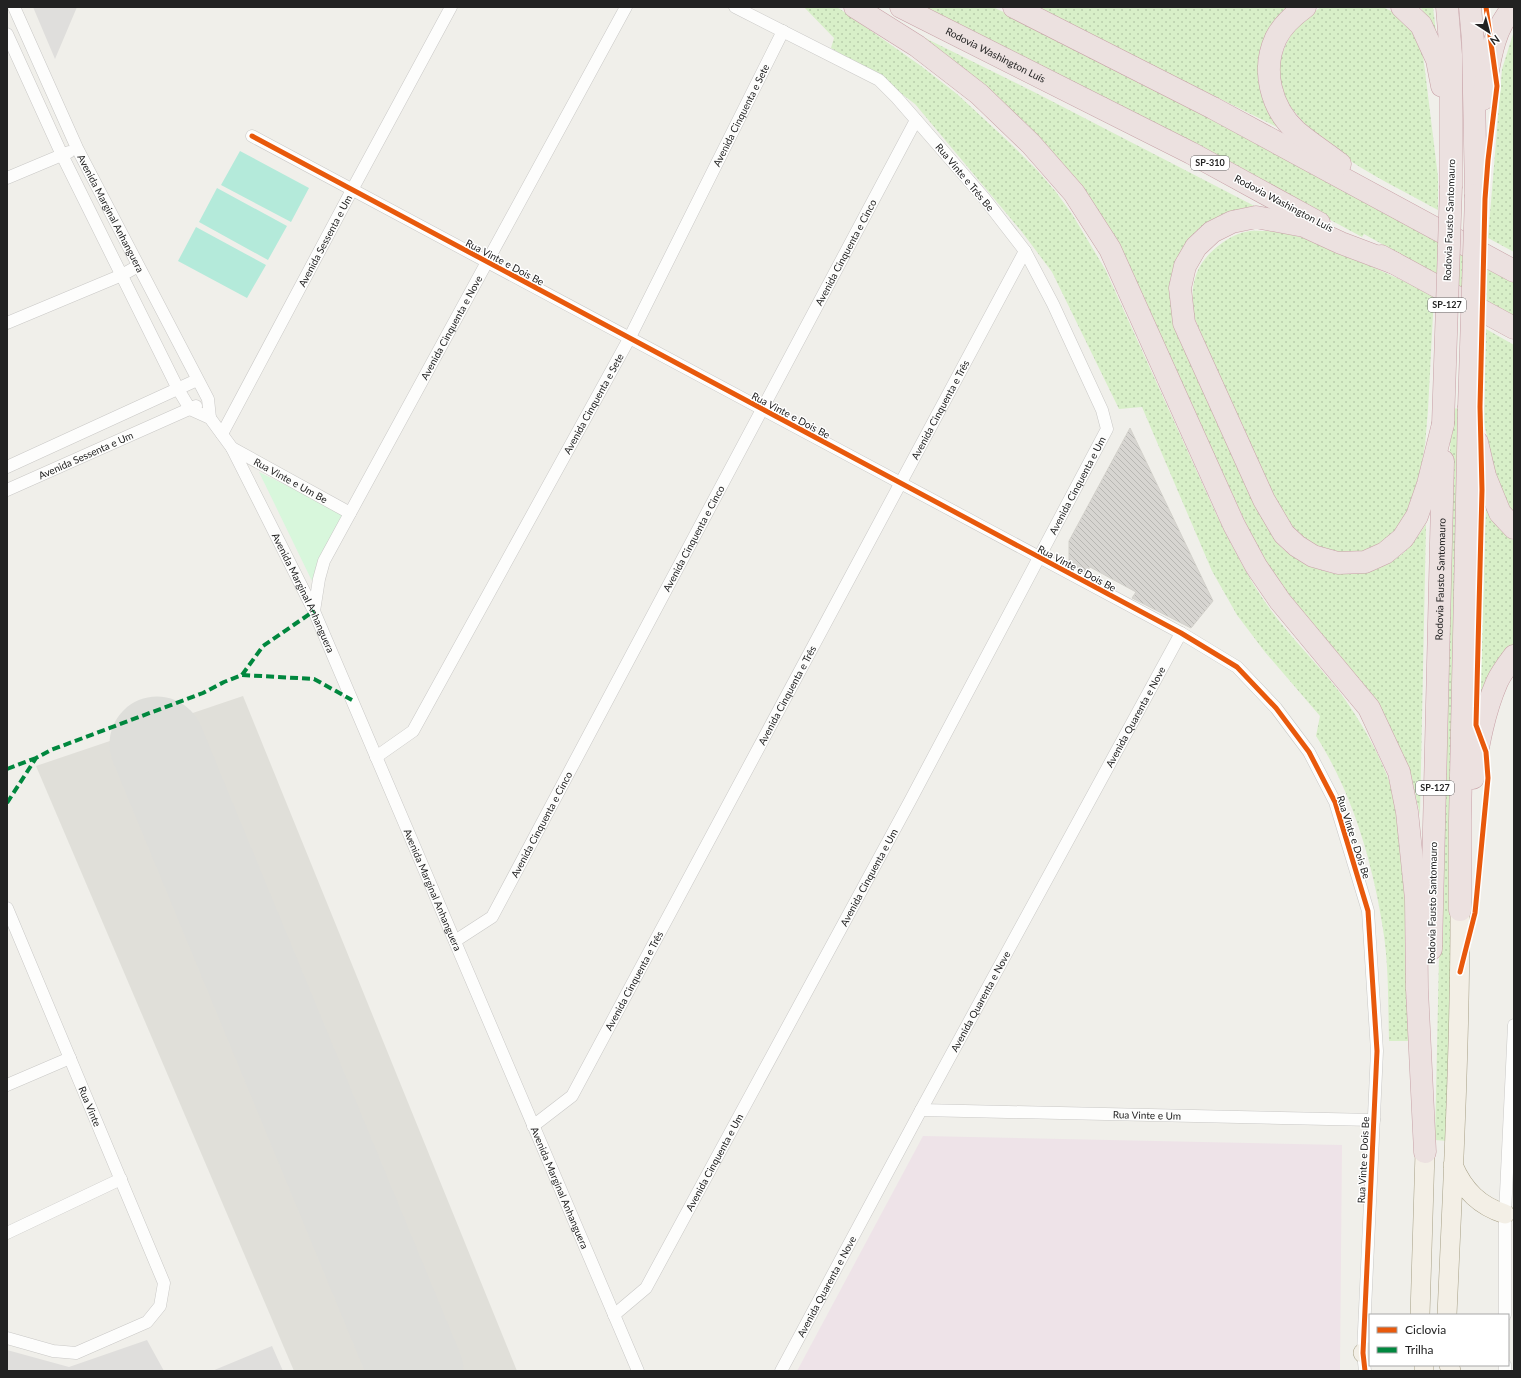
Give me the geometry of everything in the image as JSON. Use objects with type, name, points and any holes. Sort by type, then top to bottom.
[{"type":"highway","points":[[855,7],[917,46],[979,94],[1030,144],[1074,193],[1110,249],[1234,525],[1256,566],[1280,601],[1369,708],[1398,772],[1407,812],[1416,899],[1417,989],[1425,1152]]},
{"type":"highway","name":"Rodovia Washington Luís","points":[[901,7],[1191,153],[1514,328]]},
{"type":"highway","points":[[1014,7],[1213,108],[1514,271]]},
{"type":"highway","points":[[1305,7],[1292,17],[1276,38],[1269,60],[1269,83],[1279,110],[1296,131],[1397,208]]},
{"type":"highway","points":[[1402,7],[1421,25],[1437,60],[1451,140]]},
{"type":"highway","name":"Rodovia Fausto Santomauro","points":[[1425,1152],[1443,424],[1451,186],[1451,55],[1447,7]]},
{"type":"highway","name":"SP-127","points":[[1460,910],[1460,813],[1469,408],[1476,195],[1473,41],[1470,7]]},
{"type":"highway","points":[[1475,140],[1499,30],[1506,14],[1514,7]]},
{"type":"highway","points":[[1394,263],[1341,243],[1304,226],[1256,218],[1232,222],[1212,232],[1196,247],[1184,266],[1180,288],[1184,323],[1264,500],[1284,534],[1297,546],[1313,556],[1338,563],[1365,562],[1385,552],[1403,538],[1417,516],[1428,484],[1443,424]]},
{"type":"highway","points":[[1469,408],[1485,476],[1500,513],[1514,528]]},
{"type":"highway","points":[[1460,910],[1469,808],[1477,748],[1486,712],[1498,680],[1514,656]]},
{"type":"main road","points":[[1447,1314],[1454,1165],[1460,972],[1460,910]]},
{"type":"main road","points":[[1419,1314],[1425,1152]]},
{"type":"main road","points":[[1454,1165],[1458,1177],[1473,1197],[1483,1205],[1505,1214]]},
{"type":"street","name":"Avenida Marginal Anhanguera","points":[[14,7],[77,148],[208,399],[210,418]]},
{"type":"street","name":"Avenida Sessenta e Um","points":[[222,434],[352,190],[452,7]]},
{"type":"street","name":"Avenida Cinquenta e Nove","points":[[314,611],[324,561],[626,7]]},
{"type":"street","name":"Rua Vinte e Três Be","points":[[736,7],[879,80],[897,98],[984,198],[1025,251],[1060,318],[1102,410],[1107,429]]},
{"type":"street","points":[[7,30],[22,24]]},
{"type":"street","name":"Avenida Cinquenta e Sete","points":[[376,757],[413,731],[629,339],[783,31]]},
{"type":"street","name":"Avenida Marginal Anhanguera","points":[[7,34],[62,155],[178,389],[190,409],[210,418],[232,448],[314,611],[638,1371]]},
{"type":"street","name":"Avenida Cinquenta e Cinco","points":[[455,941],[492,917],[916,120]]},
{"type":"street","name":"Rua Vinte e Dois Be","points":[[252,136],[1181,633],[1237,667],[1276,708],[1309,752],[1335,802],[1368,911],[1378,1051],[1374,1120],[1366,1359]]},
{"type":"street","points":[[7,178],[77,148]]},
{"type":"street","name":"Avenida Cinquenta e Três","points":[[533,1126],[572,1096],[1025,251]]},
{"type":"street","points":[[7,323],[122,275],[138,266]]},
{"type":"street","points":[[7,467],[197,380]]},
{"type":"street","name":"Avenida Sessenta e Um","points":[[7,490],[190,409],[208,399]]},
{"type":"street","name":"Avenida Cinquenta e Um","points":[[614,1315],[646,1288],[910,801],[1107,429]]},
{"type":"street","name":"Rua Vinte e Um Be","points":[[232,448],[350,513]]},
{"type":"street","name":"Avenida Quarenta e Nove","points":[[781,1371],[920,1110],[1181,633]]},
{"type":"street","name":"Rua Vinte","points":[[7,908],[11,931],[70,1058],[164,1283],[160,1306],[147,1322],[76,1353],[53,1351],[7,1338]]},
{"type":"street","points":[[1505,1314],[1509,1260],[1505,1214],[1514,1025]]},
{"type":"street","points":[[7,1085],[70,1058]]},
{"type":"street","name":"Rua Vinte e Um","points":[[920,1110],[1374,1120]]},
{"type":"street","points":[[7,1233],[121,1179]]},
{"type":"shaded area","points":[[33,7],[77,7],[55,59]]},
{"type":"shaded area","points":[[243,696],[517,1371],[294,1371],[36,766]]},
{"type":"shaded area","points":[[923,1136],[1342,1145],[1340,1371],[797,1371]]},
{"type":"shaded area","points":[[147,1340],[164,1371],[7,1371],[7,1350],[69,1367]]},
{"type":"shaded area","points":[[272,1346],[283,1371],[212,1371]]},
{"type":"green space","points":[[804,7],[836,7],[840,9],[921,66],[957,94],[1010,143],[1037,170],[1056,192],[1072,214],[1105,269],[1217,516],[1242,564],[1262,598],[1295,640],[1338,690],[1356,716],[1373,745],[1387,775],[1398,809],[1403,835],[1411,1041],[1389,1041],[1386,957],[1379,904],[1367,854],[1350,804],[1329,758],[1316,736],[1320,716],[1265,652],[1237,615],[1212,571],[1142,407],[1119,409],[1052,272],[1022,232],[915,104],[883,80],[831,48],[834,38]]},
{"type":"green space","points":[[920,7],[993,7],[1084,52],[1279,154],[1514,281],[1514,318],[1364,234],[1362,237],[1264,184]]},
{"type":"green space","points":[[1034,7],[1286,7],[1271,28],[1262,91],[1267,109],[1277,127]]},
{"type":"green space","points":[[1322,7],[1383,7],[1393,12],[1415,34],[1422,48],[1438,177],[1438,210],[1341,155],[1308,127],[1292,109],[1280,90],[1278,71],[1286,44],[1298,25],[1308,15]]},
{"type":"green space","points":[[1419,7],[1433,7],[1436,32],[1421,8]]},
{"type":"green space","points":[[1514,31],[1514,252],[1488,238],[1502,69]]},
{"type":"green space","points":[[921,36],[1036,93],[1268,213],[1246,212],[1178,271],[1254,499],[1263,519],[1278,544],[1295,558],[1303,562],[1327,572],[1342,574],[1378,567],[1397,558],[1406,551],[1426,524],[1420,815],[1412,779],[1404,757],[1318,634],[1275,576],[1256,545],[1118,247]]},
{"type":"green space","points":[[240,151],[309,188],[291,222],[221,185]]},
{"type":"green space","points":[[217,188],[287,226],[268,260],[199,222]]},
{"type":"green space","points":[[196,227],[266,265],[247,298],[178,261]]},
{"type":"green space","points":[[1250,231],[1285,233],[1318,242],[1434,295],[1425,445],[1415,498],[1405,522],[1388,540],[1368,550],[1345,554],[1326,550],[1308,542],[1294,532],[1271,497],[1194,317],[1193,287],[1198,269],[1203,261],[1218,246],[1238,234]]},
{"type":"green space","points":[[1486,329],[1514,345],[1514,516],[1496,477],[1484,423]]},
{"type":"green space","points":[[1451,408],[1463,409],[1448,1141],[1435,1140]]},
{"type":"green space","points":[[259,472],[345,514],[320,561],[312,581]]},
{"type":"green space","points":[[1486,505],[1502,529],[1514,541],[1514,643],[1502,660],[1480,698]]},
{"type":"building","points":[[1130,428],[1213,601],[1191,628],[1132,598],[1136,592],[1090,567],[1086,573],[1069,562],[1069,541]]},
{"type":"runway","points":[[157,744],[416,1371]]},
{"type":"marked path","points":[[242,675],[263,646],[314,611]]},
{"type":"marked path","points":[[7,803],[36,758],[51,750],[203,693],[242,675],[314,679],[352,700]]},
{"type":"marked path","points":[[7,769],[36,758]]},
{"type":"cycle path","points":[[1460,972],[1475,913],[1488,778],[1486,752],[1476,725],[1482,490],[1480,407],[1485,199],[1497,86],[1486,7]]},
{"type":"cycle path","points":[[252,136],[1181,633],[1237,667],[1276,708],[1309,752],[1335,802],[1368,911],[1377,1051],[1363,1353],[1365,1371]]}]
